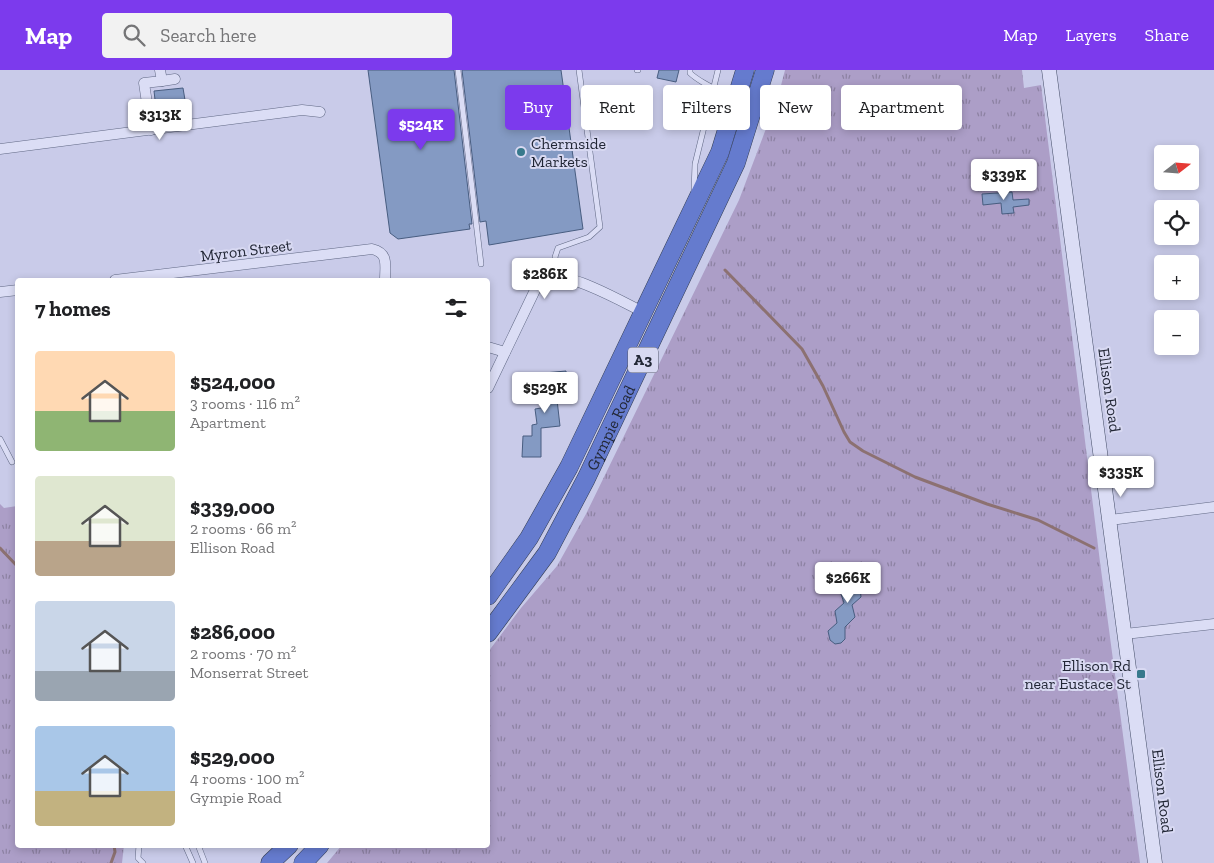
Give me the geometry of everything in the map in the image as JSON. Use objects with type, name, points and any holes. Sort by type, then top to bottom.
[{"type":"highway","name":"Gympie Road","points":[[741,85],[745,70]]},
{"type":"highway","name":"Gympie Road","points":[[490,630],[547,553],[586,479],[736,163],[765,70]]},
{"type":"highway","name":"Gympie Road","points":[[490,593],[529,538],[569,467],[720,152],[727,130]]},
{"type":"highway","points":[[270,863],[286,848]]},
{"type":"highway","points":[[303,863],[317,848]]},
{"type":"main road","name":"Ellison Road","points":[[1049,70],[1155,863]]},
{"type":"street","points":[[160,70],[162,81]]},
{"type":"street","points":[[151,130],[144,83],[175,79]]},
{"type":"street","points":[[0,149],[302,110],[320,112]]},
{"type":"street","name":"Myron Street","points":[[132,278],[372,249],[380,251],[385,261],[385,278]]},
{"type":"street","points":[[490,384],[536,288],[546,281],[559,278],[575,281],[643,312]]},
{"type":"street","points":[[0,292],[15,290]]},
{"type":"street","points":[[490,348],[505,352]]},
{"type":"street","points":[[1110,520],[1214,507]]},
{"type":"street","points":[[1125,634],[1214,624]]},
{"type":"lane","points":[[458,70],[481,264]]},
{"type":"lane","points":[[559,278],[556,257],[558,248],[588,237],[600,227],[579,70]]},
{"type":"lane","points":[[690,70],[690,73],[698,81],[709,85]]},
{"type":"lane","points":[[714,85],[718,70]]},
{"type":"lane","points":[[693,209],[696,164],[704,130]]},
{"type":"lane","points":[[0,439],[12,462]]},
{"type":"lane","points":[[139,848],[138,858],[143,863]]},
{"type":"lane","points":[[186,848],[193,863]]},
{"type":"lane","points":[[199,848],[205,863]]},
{"type":"green space","points":[[785,70],[1022,70],[1024,88],[1041,85],[1100,562],[1140,863],[327,863],[340,848],[490,848],[490,649],[521,608],[557,566],[586,514],[739,200],[766,130],[831,130],[831,85],[781,85]]},
{"type":"green space","points":[[0,504],[4,508],[15,506],[15,848],[124,848],[122,863],[0,863]]},
{"type":"building","points":[[368,70],[454,70],[472,224],[469,224],[470,229],[398,239],[390,233]]},
{"type":"building","name":"Chermside Markets","points":[[462,70],[561,70],[563,85],[505,85],[505,130],[569,130],[583,229],[489,245],[486,221],[480,222]]},
{"type":"building","points":[[659,70],[679,70],[676,82],[657,78]]},
{"type":"building","points":[[183,88],[186,106],[156,108],[154,91]]},
{"type":"building","points":[[1012,192],[1013,200],[1029,199],[1029,205],[1013,207],[1014,213],[1002,214],[1001,203],[983,205],[982,194]]},
{"type":"building","points":[[566,371],[567,390],[556,391],[560,426],[541,428],[541,457],[522,457],[523,436],[532,436],[532,425],[537,424],[535,409],[547,407],[544,373]]},
{"type":"building","points":[[857,565],[866,568],[869,578],[860,586],[861,597],[852,605],[855,617],[845,627],[845,639],[841,643],[835,644],[830,640],[828,631],[837,623],[835,611],[844,603],[841,594],[844,588],[851,582],[850,571]]},
{"type":"waterway","points":[[725,270],[802,349],[823,386],[850,442],[863,451],[915,477],[987,504],[1038,520],[1094,548]]},
{"type":"waterway","points":[[0,548],[15,564]]},
{"type":"waterway","points":[[111,863],[114,848]]},
{"type":"place","name":"Chermside Markets","points":[[521,152]]},
{"type":"place","name":"Ellison Rd near Eustace St","points":[[1141,674]]}]
